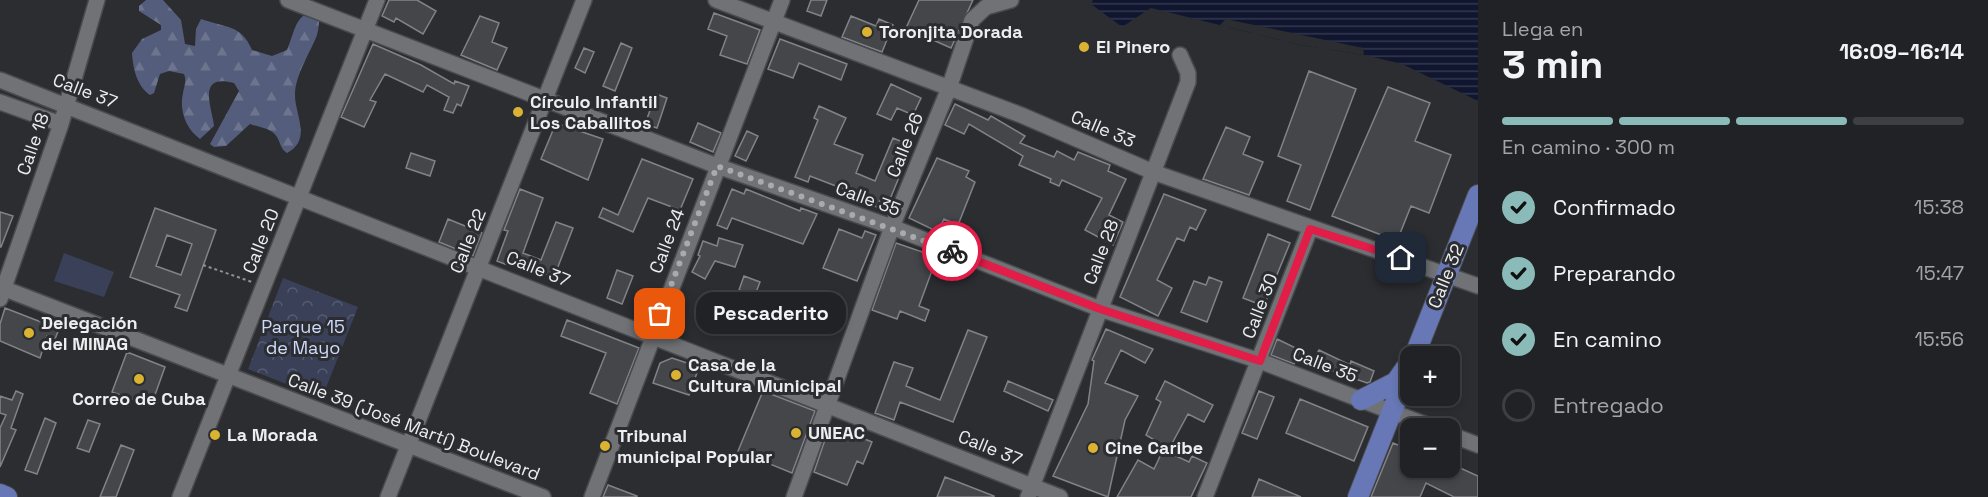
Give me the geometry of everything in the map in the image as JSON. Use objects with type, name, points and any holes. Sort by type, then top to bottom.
[{"type":"main road","name":"Calle 32","points":[[1417,346],[1478,195]]},
{"type":"main road","points":[[1361,400],[1396,382],[1400,376]]},
{"type":"main road","name":"Calle 32","points":[[1358,497],[1400,391]]},
{"type":"main road","points":[[0,494],[7,497]]},
{"type":"street","name":"Calle 18","points":[[1,292],[61,124],[97,0]]},
{"type":"street","name":"Calle 35","points":[[288,0],[365,32],[717,166],[892,227],[1100,309],[1260,361],[1408,418]]},
{"type":"street","name":"Calle 20","points":[[180,497],[377,0]]},
{"type":"street","name":"Calle 22","points":[[388,497],[584,0]]},
{"type":"street","name":"Calle 33","points":[[716,0],[1021,115],[1153,172],[1310,229],[1447,273],[1478,286]]},
{"type":"street","name":"Calle 24","points":[[592,497],[782,0]]},
{"type":"street","name":"Calle 26","points":[[794,497],[892,227],[949,88],[972,20],[982,3],[1011,0]]},
{"type":"street","name":"Calle 28","points":[[1030,491],[1188,82],[1188,73],[1179,55]]},
{"type":"street","name":"Calle 37","points":[[0,80],[828,405],[1030,491],[1060,497]]},
{"type":"street","points":[[0,102],[61,124]]},
{"type":"street","name":"Calle 30","points":[[1205,497],[1310,229]]},
{"type":"street","name":"Calle 39 (José Martí) Boulevard","points":[[1,292],[229,376],[543,497]]},
{"type":"street","points":[[1460,438],[1478,445]]},
{"type":"path","points":[[203,265],[264,287]]},
{"type":"green space","points":[[146,0],[163,0],[181,20],[185,44],[195,46],[196,29],[201,19],[238,31],[252,50],[272,56],[287,50],[301,18],[312,12],[320,12],[317,35],[296,86],[295,101],[301,133],[295,147],[287,153],[275,134],[265,128],[250,124],[226,146],[214,147],[210,144],[239,91],[234,83],[222,81],[210,87],[209,101],[214,126],[200,139],[187,125],[183,113],[184,74],[169,71],[160,74],[154,93],[150,95],[136,77],[132,53],[142,39],[161,30],[161,25],[139,11],[139,6]]},
{"type":"green space","points":[[64,253],[114,272],[104,297],[54,281]]},
{"type":"green space","name":"Parque 15 de Mayo","points":[[283,278],[358,307],[322,398],[248,369]]},
{"type":"shaded area","points":[[1093,0],[1478,0],[1478,101],[1402,64],[1364,55],[1300,45],[1151,8],[1122,27],[1091,4]]},
{"type":"pier","points":[[1226,19],[1363,48],[1364,55],[1300,45],[1220,25]]},
{"type":"building","points":[[389,0],[417,0],[436,11],[423,34],[396,18],[394,22],[382,16]]},
{"type":"building","points":[[811,0],[827,0],[821,16],[807,11]]},
{"type":"building","points":[[919,0],[973,0],[951,48],[906,28]]},
{"type":"building","points":[[714,13],[760,30],[747,64],[720,55],[727,36],[708,29]]},
{"type":"building","points":[[480,16],[499,23],[492,42],[507,48],[497,70],[461,55]]},
{"type":"building","name":"Toronjita Dorada","points":[[851,16],[876,26],[879,19],[893,25],[882,52],[842,37]]},
{"type":"building","points":[[780,39],[847,64],[841,80],[799,63],[793,78],[768,69]]},
{"type":"building","points":[[621,43],[632,48],[615,91],[603,86]]},
{"type":"building","points":[[373,44],[421,65],[454,84],[455,81],[469,86],[461,106],[457,104],[453,113],[444,110],[449,97],[427,85],[423,92],[385,74],[370,100],[376,102],[364,127],[341,117]]},
{"type":"building","points":[[584,48],[594,52],[585,73],[575,68]]},
{"type":"building","points":[[1309,71],[1356,89],[1310,210],[1287,201],[1301,165],[1278,156]]},
{"type":"building","points":[[891,84],[921,98],[913,115],[897,108],[891,120],[877,114]]},
{"type":"building","points":[[1388,87],[1430,103],[1415,141],[1451,155],[1429,213],[1411,206],[1397,241],[1332,216]]},
{"type":"building","points":[[656,94],[667,98],[657,128],[645,124]]},
{"type":"building","points":[[955,104],[988,120],[991,116],[1025,136],[1020,143],[1054,157],[1057,151],[1074,160],[1078,152],[1110,165],[1108,171],[1126,179],[1109,215],[1123,222],[1113,245],[1085,230],[1102,198],[1062,180],[1059,186],[1050,182],[1051,179],[1019,165],[1023,156],[969,124],[964,134],[945,125]]},
{"type":"building","points":[[819,106],[846,118],[834,144],[863,155],[856,173],[875,181],[893,138],[912,146],[890,199],[882,196],[877,207],[857,199],[859,195],[810,176],[808,182],[795,177],[818,120],[814,118]]},
{"type":"building","points":[[556,123],[603,139],[588,180],[541,159]]},
{"type":"building","points":[[698,123],[721,133],[713,152],[690,142]]},
{"type":"building","points":[[1226,127],[1250,137],[1243,154],[1263,162],[1249,195],[1203,179]]},
{"type":"building","points":[[747,131],[758,136],[746,161],[735,156]]},
{"type":"building","points":[[411,153],[435,161],[430,176],[406,168]]},
{"type":"building","points":[[937,158],[969,171],[966,177],[975,182],[958,225],[944,219],[938,232],[909,218]]},
{"type":"building","points":[[642,159],[693,179],[680,210],[648,198],[633,232],[599,217],[603,208],[618,215]]},
{"type":"building","points":[[520,189],[543,198],[523,253],[541,260],[556,222],[573,228],[554,277],[512,262],[510,266],[497,261],[508,231],[504,230]]},
{"type":"building","points":[[732,189],[744,194],[746,189],[800,211],[801,208],[817,214],[803,244],[732,218],[727,229],[717,225]]},
{"type":"building","points":[[1164,194],[1206,210],[1196,230],[1190,227],[1184,241],[1177,238],[1157,280],[1172,288],[1158,316],[1120,297]]},
{"type":"building","points":[[155,208],[216,230],[187,311],[175,307],[180,295],[130,277]],"holes":[[[167,235],[192,244],[181,275],[156,266]]]},
{"type":"building","points":[[0,212],[13,216],[1,247],[0,247]]},
{"type":"building","points":[[448,219],[482,233],[473,256],[439,242]]},
{"type":"building","points":[[839,229],[862,238],[865,231],[876,235],[857,281],[823,268]]},
{"type":"building","points":[[1268,234],[1290,243],[1264,306],[1243,298]]},
{"type":"building","points":[[719,238],[743,245],[735,267],[715,261],[705,279],[692,272],[700,256],[698,255],[703,241],[717,246]]},
{"type":"building","points":[[896,243],[937,257],[919,306],[929,310],[925,321],[900,311],[897,319],[872,310]]},
{"type":"building","points":[[617,270],[633,276],[622,304],[607,298]]},
{"type":"building","points":[[744,276],[760,282],[755,295],[739,290]]},
{"type":"building","points":[[1209,277],[1222,282],[1207,322],[1181,312],[1194,281],[1206,285]]},
{"type":"building","name":"Delegación del MINAG","points":[[5,308],[59,329],[55,339],[47,336],[40,358],[0,341],[0,324]]},
{"type":"building","points":[[567,320],[639,348],[617,404],[590,393],[606,353],[561,336]]},
{"type":"building","name":"Cine Caribe","points":[[1106,329],[1153,349],[1145,363],[1121,350],[1105,383],[1138,396],[1125,420],[1108,497],[1053,476],[1088,404],[1094,361],[1092,360]]},
{"type":"building","points":[[968,330],[987,337],[953,422],[900,402],[894,420],[875,413],[894,362],[913,368],[906,386],[940,400]]},
{"type":"building","points":[[1277,339],[1300,350],[1294,364],[1271,355]]},
{"type":"building","points":[[1319,350],[1350,365],[1351,361],[1374,371],[1370,382],[1367,383],[1333,371],[1313,361]]},
{"type":"building","name":"Correo de Cuba","points":[[127,352],[165,367],[151,406],[112,392]]},
{"type":"building","name":"Casa de la Cultura Municipal","points":[[672,358],[699,367],[689,395],[653,383],[660,363]]},
{"type":"building","points":[[1008,381],[1053,400],[1048,411],[1004,391]]},
{"type":"building","points":[[1165,381],[1213,405],[1204,422],[1188,414],[1169,449],[1146,435],[1161,402],[1156,399]]},
{"type":"building","points":[[16,391],[23,394],[11,428],[16,430],[0,467],[0,428],[6,415],[0,413],[0,396],[12,400]]},
{"type":"building","name":"UNEAC","points":[[763,391],[815,411],[792,473],[738,451]]},
{"type":"building","points":[[1259,391],[1274,397],[1257,439],[1242,433]]},
{"type":"building","points":[[1300,399],[1368,427],[1354,461],[1286,433]]},
{"type":"building","points":[[45,418],[56,423],[37,474],[25,470]]},
{"type":"building","points":[[88,420],[100,424],[89,452],[77,448]]},
{"type":"building","points":[[830,425],[872,442],[863,464],[857,461],[847,485],[814,472]]},
{"type":"building","points":[[1393,443],[1400,446],[1400,478],[1460,478],[1460,468],[1478,476],[1478,497],[1454,497],[1426,483],[1420,497],[1371,497]]},
{"type":"building","points":[[121,445],[134,450],[116,497],[100,497]]},
{"type":"building","points":[[1163,450],[1189,462],[1192,456],[1207,463],[1191,497],[1117,497],[1138,460],[1154,469]]},
{"type":"building","points":[[945,477],[994,496],[994,497],[937,497]]},
{"type":"building","points":[[1259,479],[1301,497],[1252,497]]},
{"type":"building","points":[[608,485],[637,496],[637,497],[603,497]]},
{"type":"way so far","points":[[660,314],[717,166],[892,227],[952,251]]},
{"type":"place","name":"Toronjita Dorada","points":[[867,32]]},
{"type":"place","name":"El Pinero","points":[[1084,47]]},
{"type":"place","name":"Círculo Infantil Los Caballitos","points":[[518,112]]},
{"type":"place","name":"Pescaderito","points":[[660,314]]},
{"type":"place","name":"Delegación del MINAG","points":[[29,333]]},
{"type":"place","name":"Casa de la Cultura Municipal","points":[[676,375]]},
{"type":"place","name":"Correo de Cuba","points":[[139,379]]},
{"type":"place","name":"UNEAC","points":[[796,433]]},
{"type":"place","name":"La Morada","points":[[215,435]]},
{"type":"place","name":"Tribunal municipal Popular","points":[[605,446]]},
{"type":"place","name":"Cine Caribe","points":[[1093,448]]},
{"type":"route","points":[[952,251],[1100,309],[1260,361],[1310,229],[1401,258]]}]
